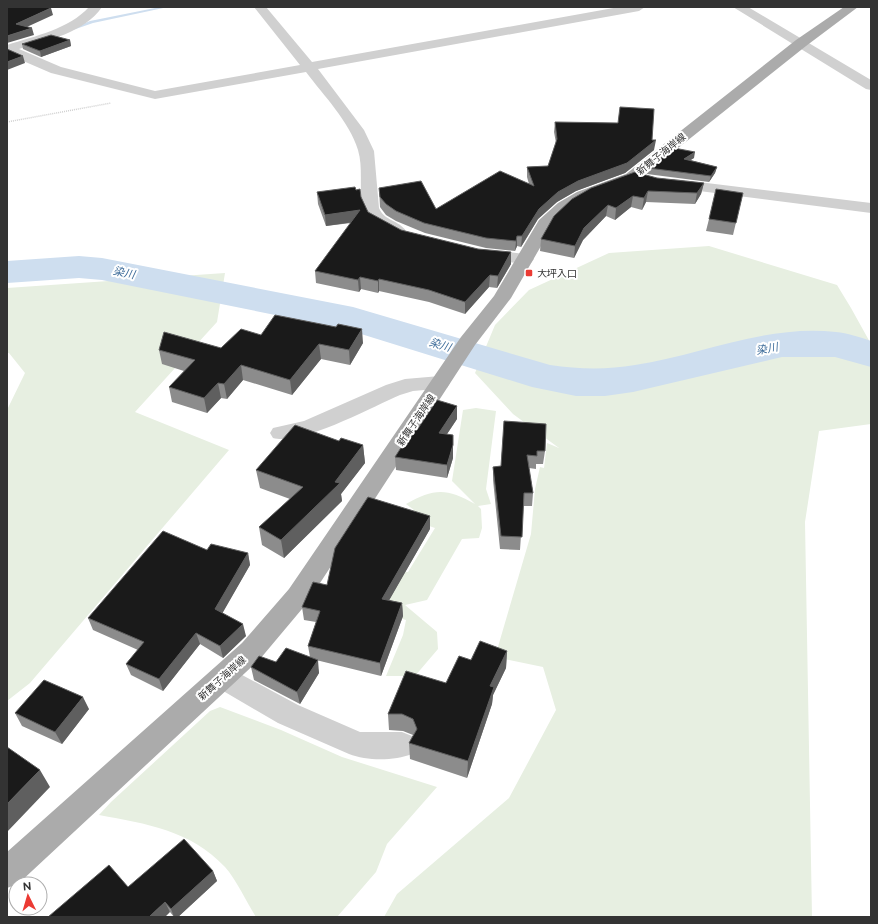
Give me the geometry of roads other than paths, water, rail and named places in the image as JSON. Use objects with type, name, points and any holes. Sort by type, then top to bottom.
[{"type":"main road","name":"新舞子海岸線","points":[[7,873],[251,651],[298,596],[468,341],[502,298],[545,224],[564,206],[583,195],[645,180],[801,43],[852,7]]},
{"type":"street","points":[[8,49],[84,20],[96,7]]},
{"type":"street","points":[[260,7],[309,67],[357,130],[366,151],[371,208],[375,218],[388,226],[415,237]]},
{"type":"street","points":[[8,49],[56,70],[154,95],[639,7]]},
{"type":"street","points":[[738,7],[801,43],[871,86]]},
{"type":"street","points":[[645,180],[871,208]]},
{"type":"street","points":[[464,250],[491,256],[525,259]]},
{"type":"street","points":[[281,433],[309,427],[393,390],[445,376]]},
{"type":"street","points":[[222,677],[288,714],[359,745],[402,745]]},
{"type":"waterway","points":[[70,30],[92,22],[166,7]]},
{"type":"waterway","name":"染川","points":[[7,272],[79,267],[102,269],[353,319],[547,378],[576,382],[605,382],[662,374],[747,352],[782,345],[835,344],[871,354]]},
{"type":"place","name":"大坪入口","points":[[529,273]]}]
